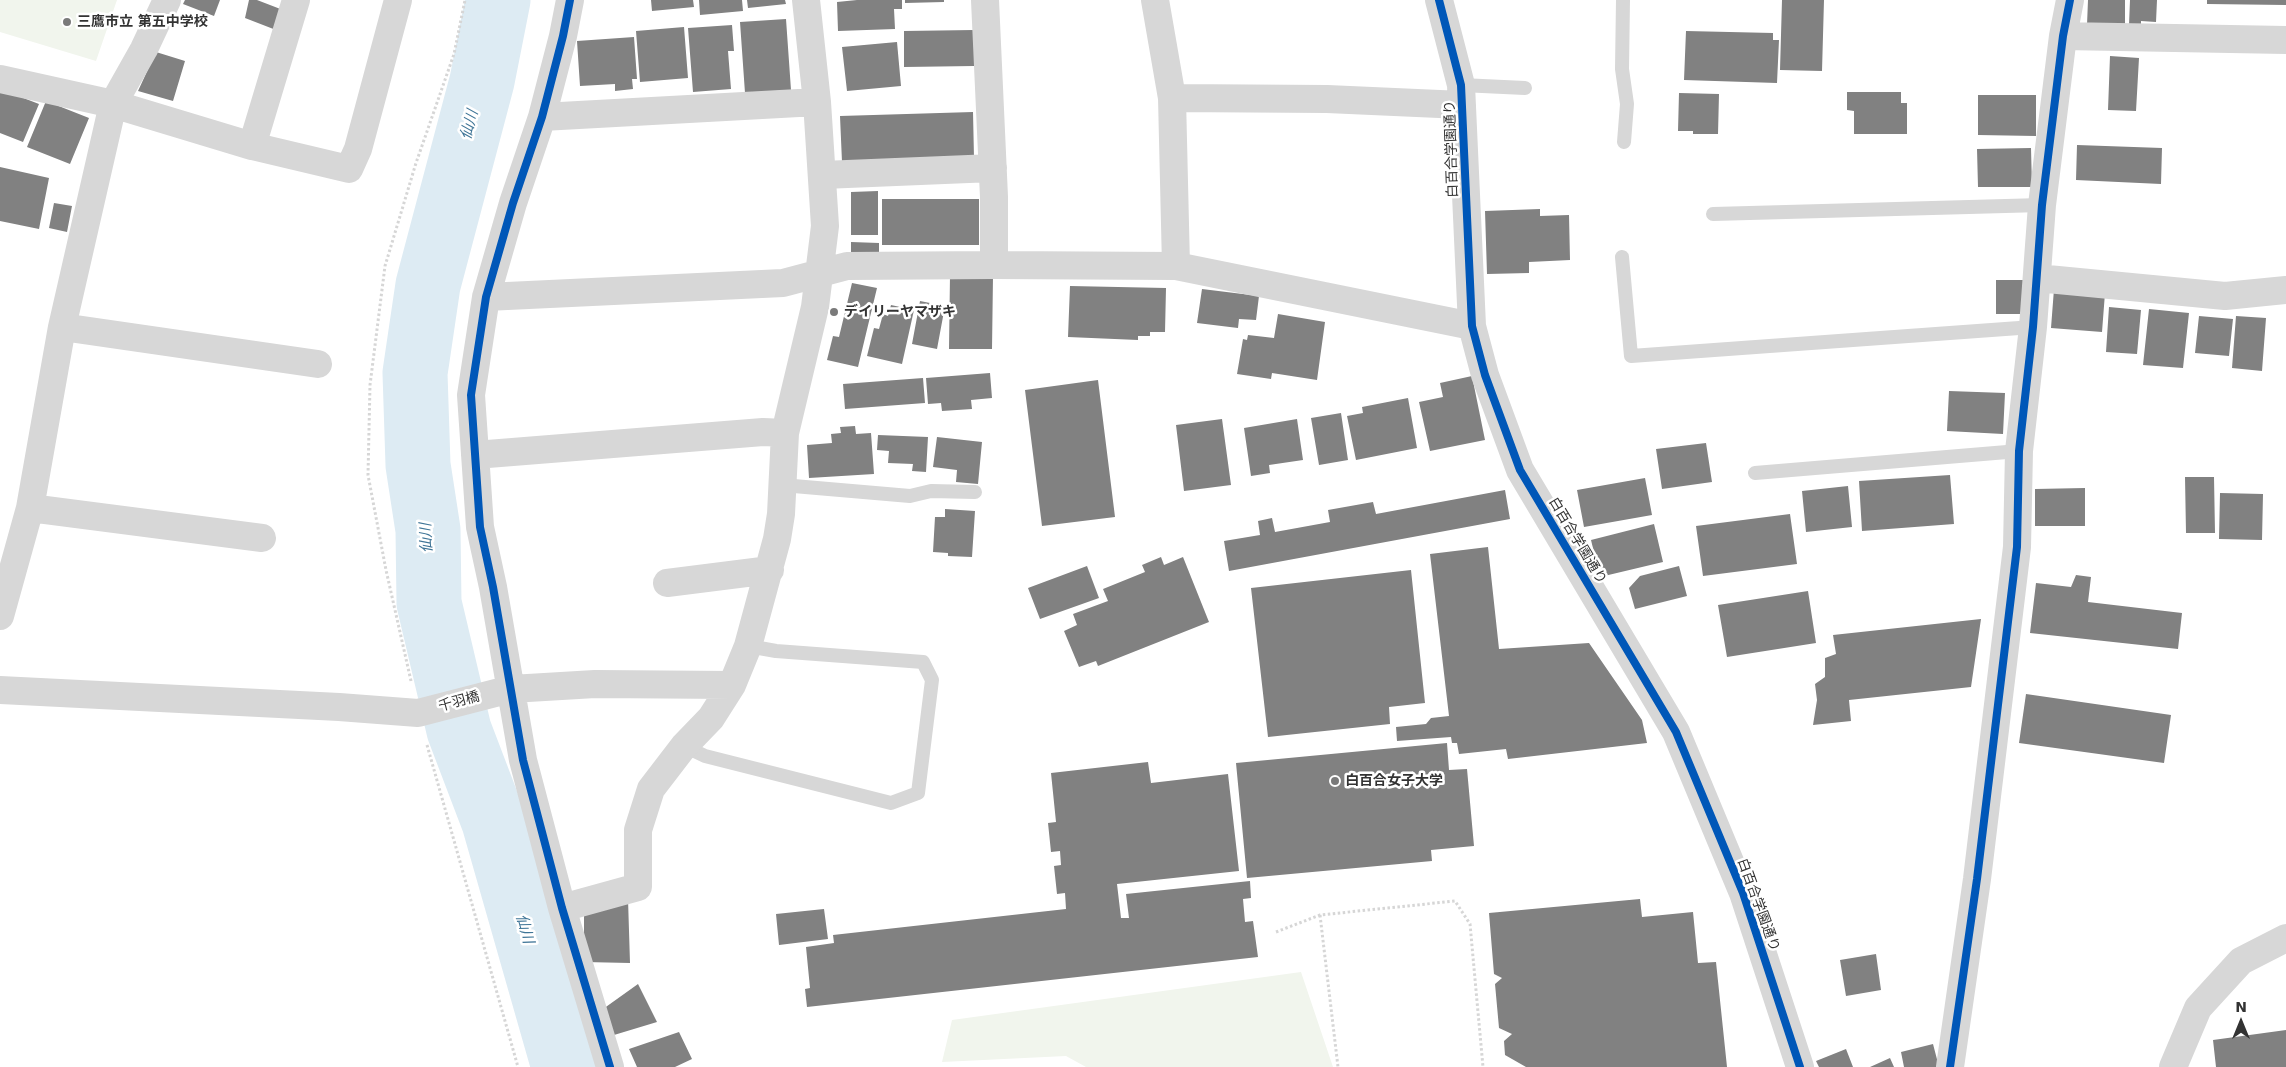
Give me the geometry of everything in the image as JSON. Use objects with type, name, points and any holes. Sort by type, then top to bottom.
[{"type":"street","points":[[0,616],[30,508],[62,327],[112,104],[144,49],[167,0]]},
{"type":"street","points":[[252,146],[296,0]]},
{"type":"street","points":[[0,79],[112,104],[252,146],[349,169],[358,149],[398,0]]},
{"type":"street","points":[[570,0],[563,36],[542,117],[513,204],[486,297],[471,395],[480,527],[500,691],[523,760],[562,908],[610,1067]]},
{"type":"street","points":[[562,908],[638,887],[638,830],[651,789],[684,746],[719,707],[732,685],[748,646],[770,570],[781,514],[785,433],[815,307],[825,226],[817,102],[806,0]]},
{"type":"street","points":[[985,0],[993,168],[994,265]]},
{"type":"street","points":[[1155,0],[1172,98],[1176,266]]},
{"type":"street","name":"白百合学園通り","points":[[1439,0],[1462,95],[1472,326],[1486,375],[1520,470],[1676,732],[1743,893],[1800,1067]]},
{"type":"street","points":[[1950,1067],[1977,880],[2016,547],[2020,451],[2033,327],[2042,205],[2063,36],[2070,0]]},
{"type":"street","points":[[2063,36],[2286,40]]},
{"type":"street","points":[[1172,98],[1327,99],[1462,95]]},
{"type":"street","points":[[542,117],[817,102]]},
{"type":"street","points":[[823,175],[993,168]]},
{"type":"street","points":[[486,297],[783,283],[847,266],[1176,266],[1472,326]]},
{"type":"street","points":[[2037,278],[2224,296],[2286,290]]},
{"type":"street","points":[[62,327],[318,364]]},
{"type":"street","points":[[475,455],[764,432],[785,433]]},
{"type":"street","points":[[30,508],[262,538]]},
{"type":"street","points":[[667,582],[770,570]]},
{"type":"street","name":"千羽橋","points":[[0,690],[423,712],[500,691],[595,684],[732,685]]},
{"type":"street","points":[[2173,1067],[2198,1008],[2241,961],[2286,938]]},
{"type":"lane","points":[[1623,0],[1622,69],[1627,104],[1624,142]]},
{"type":"lane","points":[[1462,95],[1525,88]]},
{"type":"lane","points":[[1712,214],[2042,205]]},
{"type":"lane","points":[[1622,257],[1631,356],[2033,327]]},
{"type":"lane","points":[[1755,473],[2020,451]]},
{"type":"lane","points":[[782,485],[910,496],[931,491],[975,492]]},
{"type":"lane","points":[[684,746],[705,756],[891,803],[918,793],[932,680],[923,662],[776,651],[748,646]]},
{"type":"path","points":[[465,0],[454,54],[416,163],[385,266],[370,385],[368,475],[386,570],[518,1067]]},
{"type":"path","points":[[1276,932],[1320,916],[1455,901],[1470,924],[1483,1067]]},
{"type":"path","points":[[1320,916],[1338,1067]]},
{"type":"shaded area","name":"三鷹市立 第五中学校","points":[[0,0],[117,0],[96,61],[0,32]]},
{"type":"shaded area","points":[[1301,972],[1333,1067],[1086,1067],[1066,1056],[942,1062],[952,1020]]},
{"type":"building","points":[[185,0],[220,0],[214,16],[183,4]]},
{"type":"building","points":[[249,0],[257,0],[283,10],[276,30],[245,18]]},
{"type":"building","points":[[651,0],[693,0],[694,7],[652,11]]},
{"type":"building","points":[[699,0],[742,0],[743,11],[700,15]]},
{"type":"building","points":[[747,0],[785,0],[786,4],[748,8]]},
{"type":"building","points":[[902,0],[902,9],[894,9],[895,29],[838,31],[837,2]]},
{"type":"building","points":[[905,0],[944,0],[944,2],[905,3]]},
{"type":"building","points":[[1782,0],[1824,0],[1822,71],[1780,70]]},
{"type":"building","points":[[2088,0],[2125,0],[2125,27],[2087,25]]},
{"type":"building","points":[[2130,0],[2157,0],[2156,22],[2141,21],[2141,25],[2129,25]]},
{"type":"building","points":[[2207,0],[2286,0],[2286,5],[2207,4]]},
{"type":"building","points":[[786,19],[791,90],[745,93],[740,22]]},
{"type":"building","points":[[732,25],[734,51],[728,51],[731,89],[693,92],[688,28]]},
{"type":"building","points":[[684,27],[688,78],[640,82],[636,31]]},
{"type":"building","points":[[974,30],[974,66],[904,67],[904,31]]},
{"type":"building","points":[[1686,31],[1773,33],[1773,40],[1779,40],[1777,83],[1684,80]]},
{"type":"building","points":[[634,37],[637,79],[632,79],[633,89],[615,91],[615,84],[580,86],[577,41]]},
{"type":"building","points":[[897,42],[901,86],[847,91],[842,47]]},
{"type":"building","points":[[156,52],[185,61],[173,101],[138,91]]},
{"type":"building","points":[[2110,56],[2139,58],[2136,111],[2108,110]]},
{"type":"building","points":[[0,89],[39,104],[23,142],[0,133]]},
{"type":"building","points":[[1847,92],[1901,92],[1901,103],[1907,103],[1907,134],[1854,134],[1854,111],[1847,110]]},
{"type":"building","points":[[1679,93],[1719,94],[1718,134],[1693,134],[1693,131],[1678,131]]},
{"type":"building","points":[[1978,95],[2036,95],[2036,136],[1978,135]]},
{"type":"building","points":[[46,101],[89,118],[70,164],[27,147]]},
{"type":"building","points":[[973,112],[974,158],[842,162],[840,116]]},
{"type":"building","points":[[2077,145],[2162,148],[2161,184],[2076,180]]},
{"type":"building","points":[[2031,148],[2032,187],[1978,187],[1977,149]]},
{"type":"building","points":[[0,167],[49,178],[39,229],[0,221]]},
{"type":"building","points":[[878,191],[878,235],[851,235],[851,192]]},
{"type":"building","points":[[882,199],[979,199],[979,245],[882,245]]},
{"type":"building","points":[[54,203],[72,206],[67,232],[49,228]]},
{"type":"building","points":[[1540,209],[1540,216],[1569,215],[1570,260],[1529,262],[1529,273],[1487,274],[1485,211]]},
{"type":"building","points":[[851,242],[879,243],[879,256],[851,256]]},
{"type":"building","points":[[950,275],[993,276],[992,349],[949,349]]},
{"type":"building","points":[[1996,280],[2028,280],[2028,314],[1996,314]]},
{"type":"building","points":[[852,283],[877,288],[858,367],[827,360],[833,336],[839,337]]},
{"type":"building","points":[[1070,286],[1166,288],[1165,332],[1150,332],[1150,336],[1138,336],[1138,340],[1068,337]]},
{"type":"building","points":[[1202,289],[1259,296],[1256,320],[1239,319],[1238,328],[1197,323]]},
{"type":"building","points":[[2054,289],[2105,293],[2102,332],[2051,328]]},
{"type":"building","points":[[920,301],[945,306],[937,349],[912,344]]},
{"type":"building","points":[[891,305],[914,310],[902,364],[867,356],[874,328],[879,329],[883,314],[888,316]]},
{"type":"building","points":[[2109,307],[2141,310],[2137,354],[2106,352]]},
{"type":"building","points":[[2149,309],[2189,313],[2183,368],[2143,365]]},
{"type":"building","points":[[1278,314],[1325,322],[1317,380],[1272,373],[1271,379],[1237,374],[1243,339],[1247,340],[1248,335],[1274,338]]},
{"type":"building","points":[[2199,316],[2233,319],[2229,356],[2195,353]]},
{"type":"building","points":[[2236,316],[2266,318],[2262,371],[2232,368]]},
{"type":"building","points":[[990,373],[992,398],[971,400],[972,409],[942,411],[941,403],[928,404],[926,378]]},
{"type":"building","points":[[1472,376],[1485,440],[1430,451],[1419,402],[1443,397],[1440,383]]},
{"type":"building","points":[[923,378],[925,403],[845,409],[843,384]]},
{"type":"building","points":[[1098,380],[1115,517],[1042,526],[1025,390]]},
{"type":"building","points":[[1949,391],[2005,393],[2003,434],[1947,431]]},
{"type":"building","points":[[1408,398],[1417,448],[1356,460],[1347,416],[1363,413],[1362,407]]},
{"type":"building","points":[[1341,413],[1348,460],[1319,465],[1311,418]]},
{"type":"building","points":[[1222,419],[1231,485],[1184,491],[1176,425]]},
{"type":"building","points":[[1297,419],[1303,460],[1269,465],[1270,473],[1251,476],[1244,428]]},
{"type":"building","points":[[855,426],[856,434],[871,433],[874,474],[809,478],[807,445],[832,443],[831,434],[841,433],[840,427]]},
{"type":"building","points":[[878,435],[928,437],[926,472],[912,471],[913,464],[888,463],[889,451],[877,450]]},
{"type":"building","points":[[937,437],[982,442],[978,484],[956,482],[957,470],[933,467]]},
{"type":"building","points":[[1706,443],[1712,482],[1662,489],[1656,449]]},
{"type":"building","points":[[1950,475],[1954,524],[1862,531],[1859,481]]},
{"type":"building","points":[[2185,477],[2214,477],[2215,533],[2186,533]]},
{"type":"building","points":[[1645,478],[1652,515],[1584,527],[1577,490]]},
{"type":"building","points":[[1848,486],[1852,527],[1806,532],[1802,491]]},
{"type":"building","points":[[2085,488],[2085,526],[2035,526],[2035,489]]},
{"type":"building","points":[[1505,490],[1510,519],[1229,571],[1224,541],[1260,535],[1258,521],[1272,518],[1275,532],[1330,522],[1328,510],[1373,502],[1376,514]]},
{"type":"building","points":[[2220,493],[2263,494],[2262,540],[2219,539]]},
{"type":"building","points":[[945,509],[975,511],[972,557],[948,556],[948,553],[933,552],[935,517],[945,517]]},
{"type":"building","points":[[1790,514],[1797,564],[1703,576],[1696,526]]},
{"type":"building","points":[[1654,524],[1663,562],[1600,577],[1591,540]]},
{"type":"building","points":[[1488,547],[1499,649],[1589,643],[1642,720],[1647,743],[1508,759],[1506,749],[1459,754],[1457,743],[1452,743],[1451,737],[1397,741],[1396,727],[1426,724],[1431,718],[1449,716],[1430,554]]},
{"type":"building","points":[[1161,557],[1164,565],[1183,557],[1209,622],[1098,666],[1096,661],[1079,667],[1064,631],[1077,625],[1073,614],[1108,601],[1103,589],[1145,572],[1142,565]]},
{"type":"building","points":[[1087,566],[1099,598],[1040,619],[1028,588]]},
{"type":"building","points":[[1679,566],[1687,596],[1635,609],[1629,588],[1640,576]]},
{"type":"building","points":[[1411,570],[1425,703],[1389,707],[1390,724],[1268,737],[1251,588]]},
{"type":"building","points":[[2076,575],[2091,577],[2088,602],[2182,613],[2178,649],[2030,633],[2036,583],[2071,587]]},
{"type":"building","points":[[1808,591],[1816,643],[1727,657],[1718,605]]},
{"type":"building","points":[[1981,619],[1971,687],[1849,700],[1851,721],[1813,725],[1817,700],[1815,684],[1825,677],[1825,658],[1836,654],[1833,635]]},
{"type":"building","points":[[2026,694],[2171,715],[2164,763],[2019,743]]},
{"type":"building","points":[[1447,743],[1449,770],[1467,769],[1474,846],[1431,850],[1432,861],[1247,878],[1236,763]]},
{"type":"building","points":[[1148,762],[1151,783],[1228,774],[1239,871],[1117,884],[1121,918],[1129,918],[1126,894],[1250,881],[1251,898],[1243,899],[1245,922],[1253,921],[1258,957],[807,1007],[805,989],[810,988],[806,947],[834,943],[833,935],[1066,909],[1065,893],[1057,894],[1054,866],[1061,865],[1060,851],[1051,852],[1048,823],[1056,822],[1051,773]]},
{"type":"building","points":[[628,899],[630,963],[584,962],[584,912]]},
{"type":"building","points":[[1640,899],[1642,917],[1693,912],[1698,963],[1716,962],[1727,1067],[1526,1067],[1505,1055],[1504,1041],[1512,1034],[1499,1028],[1495,984],[1502,978],[1494,974],[1489,913]]},
{"type":"building","points":[[824,909],[828,939],[779,945],[776,914]]},
{"type":"building","points":[[1876,954],[1881,990],[1846,996],[1840,960]]},
{"type":"building","points":[[638,984],[657,1022],[614,1035],[603,1009]]},
{"type":"building","points":[[2286,1030],[2286,1067],[2216,1067],[2213,1040]]},
{"type":"building","points":[[679,1032],[692,1059],[675,1067],[637,1067],[629,1049]]},
{"type":"building","points":[[1933,1044],[1939,1067],[1904,1067],[1901,1052]]},
{"type":"building","points":[[1846,1049],[1853,1067],[1819,1067],[1816,1061]]},
{"type":"building","points":[[1890,1058],[1894,1067],[1870,1067]]},
{"type":"waterway","name":"仙川","points":[[498,0],[482,81],[428,285],[415,373],[418,465],[428,530],[429,603],[459,730],[494,822],[564,1067]]},
{"type":"cycle path","points":[[570,0],[563,36],[542,117],[513,203],[486,297],[471,395],[480,527],[493,587],[523,760],[562,908],[610,1067]]},
{"type":"cycle path","points":[[1439,0],[1461,85],[1472,326],[1485,375],[1520,470],[1676,732],[1743,893],[1800,1067]]},
{"type":"cycle path","points":[[1950,1067],[1977,879],[2017,547],[2019,451],[2033,327],[2042,205],[2063,36],[2070,0]]},
{"type":"place","name":"三鷹市立 第五中学校","points":[[67,22]]},
{"type":"place","name":"デイリーヤマザキ","points":[[834,312]]},
{"type":"place","name":"白百合女子大学","points":[[1335,781]]}]
